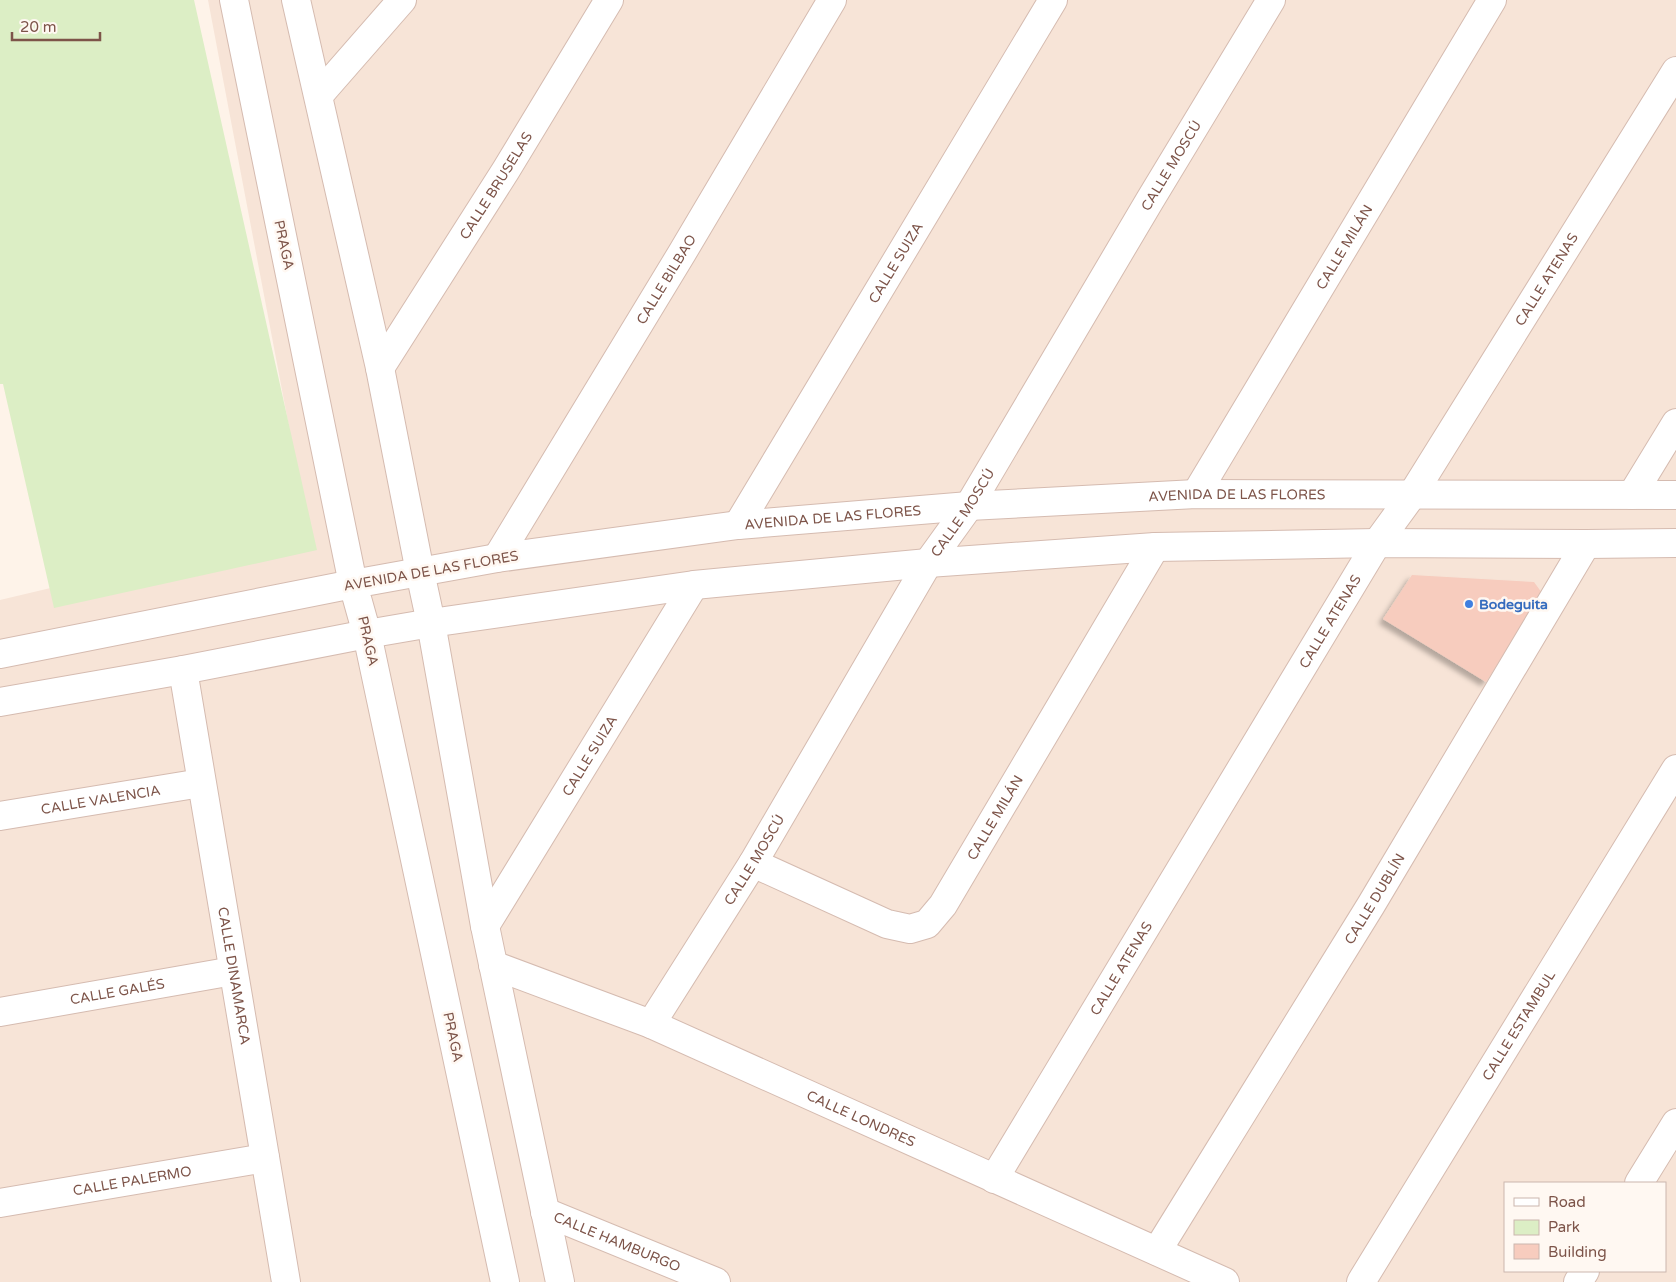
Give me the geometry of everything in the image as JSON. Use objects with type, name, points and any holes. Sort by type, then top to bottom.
[{"type":"street","name":"PRAGA","points":[[234,0],[354,584],[367,634],[505,1282]]},
{"type":"street","points":[[296,0],[380,368],[431,623],[485,926],[560,1282]]},
{"type":"street","points":[[319,95],[402,0]]},
{"type":"street","name":"CALLE BRUSELAS","points":[[380,368],[506,170],[609,0]]},
{"type":"street","name":"CALLE BILBAO","points":[[497,558],[682,253],[832,0]]},
{"type":"street","name":"CALLE SUIZA","points":[[738,526],[1053,0]]},
{"type":"street","name":"CALLE MOSCÚ","points":[[651,1024],[753,863],[928,563],[969,506],[1155,191],[1272,0]]},
{"type":"street","name":"CALLE MILÁN","points":[[1196,494],[1492,0]]},
{"type":"street","name":"CALLE ATENAS","points":[[994,1179],[1377,543],[1412,495],[1676,71]]},
{"type":"street","points":[[1632,495],[1676,423]]},
{"type":"street","name":"AVENIDA DE LAS FLORES","points":[[0,654],[354,584],[497,558],[738,526],[969,506],[1196,494],[1676,495]]},
{"type":"street","points":[[0,702],[183,670],[431,623],[694,585],[928,563],[1155,546],[1377,543],[1676,543]]},
{"type":"street","name":"CALLE DUBLÍN","points":[[1157,1251],[1371,905],[1586,544]]},
{"type":"street","name":"CALLE MILÁN","points":[[753,863],[887,924],[910,929],[927,924],[943,904],[1155,546]]},
{"type":"street","name":"CALLE SUIZA","points":[[485,926],[694,585]]},
{"type":"street","name":"CALLE DINAMARCA","points":[[183,670],[286,1282]]},
{"type":"street","name":"CALLE ESTAMBUL","points":[[1360,1282],[1676,770]]},
{"type":"street","name":"CALLE VALENCIA","points":[[0,816],[201,782]]},
{"type":"street","name":"CALLE LONDRES","points":[[493,965],[651,1024],[1225,1282]]},
{"type":"street","name":"CALLE GALÉS","points":[[0,1012],[233,971]]},
{"type":"street","points":[[1640,1182],[1676,1123]]},
{"type":"street","name":"CALLE PALERMO","points":[[0,1203],[264,1158]]},
{"type":"street","name":"CALLE HAMBURGO","points":[[545,1212],[716,1282]]},
{"type":"shaded area","points":[[208,0],[1676,0],[1676,1282],[0,1282],[0,600],[308,527]]},
{"type":"green space","points":[[0,0],[194,0],[317,550],[54,608],[3,384],[0,384]]},
{"type":"building","points":[[1412,575],[1534,582],[1542,593],[1486,682],[1383,619]]},
{"type":"place","name":"Bodeguita","points":[[1469,604]]}]
